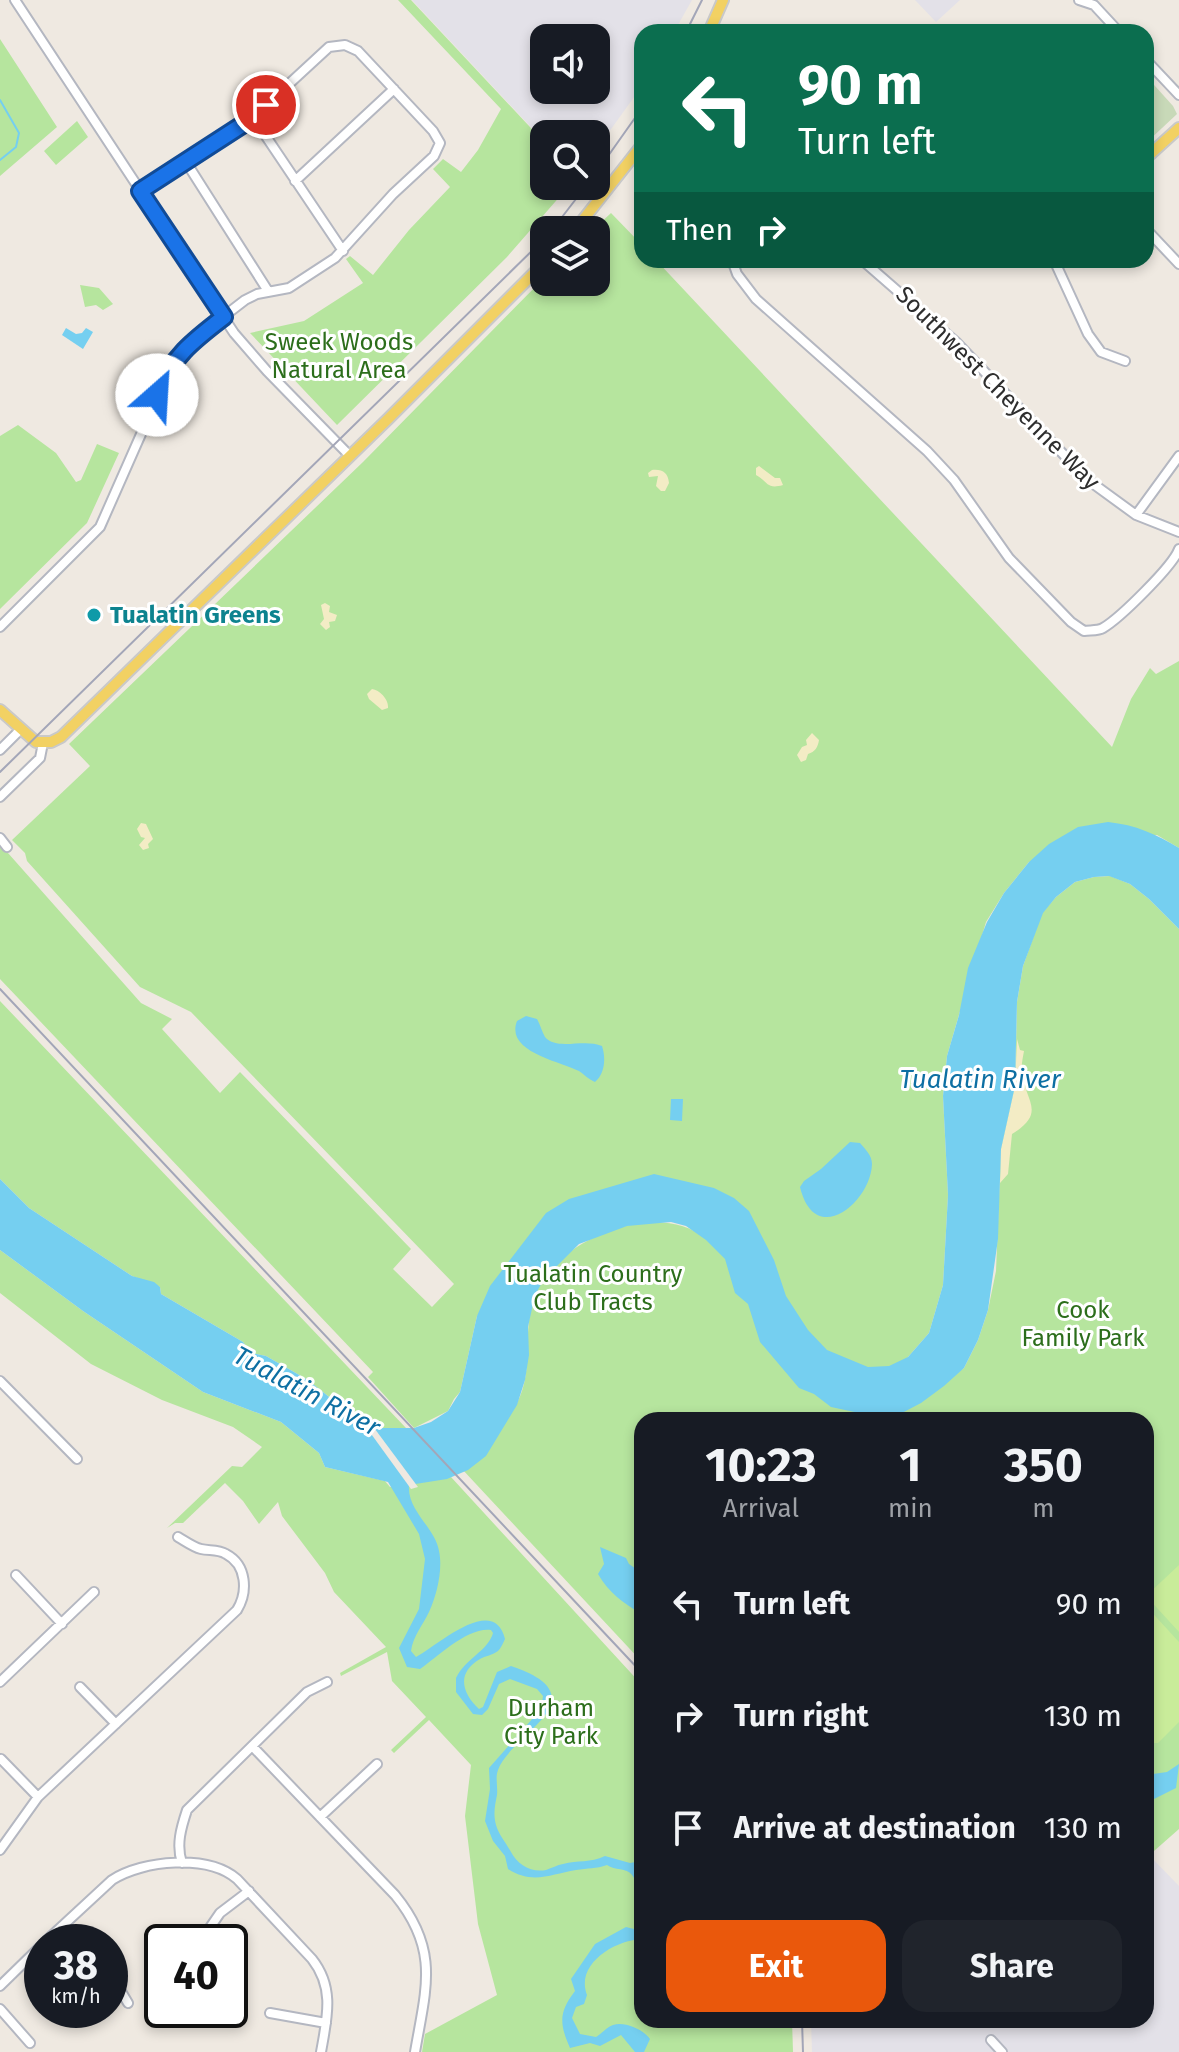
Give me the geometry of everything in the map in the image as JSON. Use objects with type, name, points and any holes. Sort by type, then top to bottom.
[{"type":"main road","points":[[712,24],[723,0]]},
{"type":"main road","points":[[1154,151],[1179,128]]},
{"type":"main road","points":[[586,216],[634,155]]},
{"type":"main road","points":[[0,710],[33,740],[43,743],[57,740],[69,731],[530,277]]},
{"type":"street","points":[[15,0],[224,317],[267,371],[350,456]]},
{"type":"street","points":[[1079,0],[1094,5],[1112,24]]},
{"type":"street","points":[[0,627],[97,531],[168,369],[190,345],[245,300],[297,284],[343,251],[393,194],[434,156],[440,143],[438,137],[358,51],[345,45],[329,47],[253,117],[140,191]]},
{"type":"street","points":[[1154,68],[1179,95]]},
{"type":"street","points":[[295,181],[394,89]]},
{"type":"street","points":[[253,117],[343,251]]},
{"type":"street","points":[[186,162],[268,291]]},
{"type":"street","points":[[1154,237],[1179,264]]},
{"type":"street","points":[[735,268],[756,299],[927,451],[954,480],[1009,558],[1071,622],[1084,631],[1101,629],[1114,619],[1167,569],[1179,549]]},
{"type":"street","name":"Southwest Cheyenne Way","points":[[872,268],[956,342],[1088,480],[1136,515],[1179,532]]},
{"type":"street","points":[[1058,268],[1088,334],[1101,352],[1125,361]]},
{"type":"street","points":[[1136,515],[1179,456]]},
{"type":"street","points":[[0,750],[20,730]]},
{"type":"street","points":[[0,797],[40,758],[43,743]]},
{"type":"street","points":[[0,838],[7,847]]},
{"type":"street","points":[[0,1381],[77,1459]]},
{"type":"street","points":[[0,1850],[38,1797],[241,1603],[245,1583],[237,1562],[228,1555],[201,1549],[178,1537]]},
{"type":"street","points":[[16,1575],[62,1624]]},
{"type":"street","points":[[0,1682],[94,1592]]},
{"type":"street","points":[[182,1863],[180,1830],[187,1810],[307,1692],[327,1682]]},
{"type":"street","points":[[80,1687],[116,1724]]},
{"type":"street","points":[[252,1746],[400,1901],[421,1936],[427,1982],[415,2052]]},
{"type":"street","points":[[1,1759],[38,1797]]},
{"type":"street","points":[[320,1817],[377,1764]]},
{"type":"street","points":[[64,1924],[123,1873],[182,1863],[222,1868],[249,1891],[317,1965],[329,1997],[321,2052]]},
{"type":"street","points":[[212,1924],[220,1913],[249,1891]]},
{"type":"street","points":[[0,1986],[24,1962]]},
{"type":"street","points":[[0,2009],[30,2043]]},
{"type":"street","points":[[270,2013],[326,2023]]},
{"type":"street","points":[[991,2040],[1002,2052]]},
{"type":"shaded area","points":[[412,0],[692,0],[678,24],[634,24],[634,97],[610,131],[610,120],[530,120],[530,126]]},
{"type":"shaded area","points":[[915,0],[960,0],[936,22]]},
{"type":"shaded area","points":[[1154,1860],[1179,1886],[1179,2052],[812,2052],[811,2028],[1154,2028]]},
{"type":"green space","name":"Sweek Woods Natural Area","points":[[398,0],[411,0],[530,127],[530,200],[557,200],[543,216],[530,216],[530,231],[507,257],[337,425],[250,333],[304,321],[363,283],[346,259],[350,256],[373,275],[409,230],[450,187],[433,169],[443,159],[461,172],[478,150],[501,109]]},
{"type":"green space","points":[[0,39],[57,127],[0,176]]},
{"type":"green space","points":[[1154,85],[1173,106],[1177,114],[1154,136]]},
{"type":"green space","points":[[77,121],[88,137],[56,165],[44,151]]},
{"type":"green space","name":"Tualatin Country Club Tracts","points":[[611,213],[634,237],[634,268],[663,268],[1112,747],[1131,699],[1150,668],[1156,674],[1179,661],[1179,848],[1157,835],[1029,862],[986,922],[947,1056],[943,1096],[948,1195],[943,1285],[929,1333],[908,1357],[880,1412],[634,1412],[634,1653],[462,1469],[517,1403],[525,1377],[529,1322],[535,1295],[546,1275],[564,1257],[610,1231],[636,1224],[662,1223],[686,1227],[706,1239],[686,1219],[627,1224],[578,1243],[477,1316],[460,1392],[448,1411],[414,1428],[368,1377],[373,1372],[0,979],[0,844],[141,1003],[172,1019],[162,1029],[220,1093],[240,1072],[411,1249],[393,1269],[432,1307],[454,1284],[191,1012],[140,987],[27,861],[25,853],[12,840],[90,766],[69,744],[363,462],[530,292],[530,296],[610,296],[608,216]]},
{"type":"green space","points":[[80,285],[99,288],[113,304],[103,310],[96,305],[85,307]]},
{"type":"green space","points":[[18,425],[56,453],[76,482],[81,480],[97,444],[119,453],[87,523],[0,609],[0,436]]},
{"type":"green space","name":"Cook Family Park","points":[[1110,876],[1130,884],[1179,929],[1179,1829],[1154,1851],[1154,1412],[903,1412],[964,1368],[988,1310],[996,1271],[1001,1149],[1015,1086],[1017,1002],[1023,966],[1042,913],[1075,882]]},
{"type":"green space","points":[[0,1001],[406,1428],[374,1428],[359,1421],[308,1380],[266,1356],[251,1353],[243,1342],[161,1294],[160,1287],[132,1276],[29,1208],[0,1179]]},
{"type":"green space","name":"Durham City Park","points":[[0,1250],[83,1311],[203,1392],[281,1422],[319,1453],[325,1467],[385,1481],[390,1487],[451,1477],[634,1676],[634,2028],[792,2028],[793,2052],[422,2052],[425,2034],[497,1995],[478,1924],[465,1816],[471,1765],[429,1720],[394,1753],[391,1750],[426,1717],[392,1681],[387,1652],[341,1676],[340,1673],[386,1647],[334,1592],[325,1573],[282,1516],[278,1502],[259,1524],[225,1483],[183,1523],[167,1528],[232,1466],[242,1467],[262,1447],[233,1427],[162,1400],[91,1364],[0,1293]]},
{"type":"green space","points":[[1179,1565],[1179,1632],[1154,1605],[1154,1588]]},
{"type":"green space","points":[[1154,1615],[1179,1642],[1179,1722],[1158,1743],[1154,1743]]},
{"type":"sand","points":[[759,466],[775,478],[780,478],[783,485],[770,486],[756,475]]},
{"type":"sand","points":[[652,470],[666,474],[669,483],[665,491],[656,486],[658,476],[649,477],[648,473]]},
{"type":"sand","points":[[325,603],[330,606],[329,612],[337,615],[326,630],[320,624],[324,619],[321,605]]},
{"type":"sand","points":[[372,689],[383,696],[388,708],[382,710],[369,699],[367,694]]},
{"type":"sand","points":[[812,733],[819,740],[818,745],[801,762],[797,755],[807,745],[806,740]]},
{"type":"sand","points":[[141,823],[146,824],[153,839],[148,844],[149,848],[143,850],[139,845],[145,838],[137,829]]},
{"type":"sand","points":[[1017,1039],[1020,1050],[1024,1051],[1022,1071],[1032,1112],[1023,1126],[1012,1134],[1008,1174],[1000,1183],[1001,1149],[1015,1086]]},
{"type":"water","points":[[66,328],[76,334],[86,328],[93,332],[83,349],[62,335]]},
{"type":"water","name":"Tualatin River","points":[[1108,822],[1128,825],[1179,848],[1179,929],[1130,884],[1109,876],[1075,882],[1056,897],[1043,913],[1023,966],[1017,1002],[1015,1086],[1001,1149],[998,1239],[988,1310],[964,1368],[921,1403],[904,1412],[854,1412],[831,1407],[814,1394],[799,1388],[760,1342],[748,1304],[735,1293],[725,1259],[706,1240],[686,1226],[671,1222],[627,1226],[579,1244],[544,1279],[535,1295],[528,1327],[529,1355],[517,1405],[486,1456],[468,1470],[447,1479],[409,1485],[412,1503],[436,1542],[440,1566],[434,1598],[411,1651],[416,1657],[464,1627],[489,1621],[499,1626],[505,1639],[498,1651],[480,1659],[467,1670],[464,1683],[473,1703],[479,1709],[483,1707],[497,1672],[511,1666],[536,1677],[551,1692],[551,1706],[546,1715],[510,1752],[498,1770],[495,1817],[501,1836],[517,1860],[535,1870],[605,1856],[634,1862],[634,1879],[630,1873],[607,1865],[550,1876],[517,1874],[508,1869],[505,1856],[493,1841],[485,1821],[490,1789],[489,1768],[541,1709],[543,1696],[537,1689],[510,1679],[499,1684],[482,1715],[473,1714],[456,1692],[456,1678],[487,1645],[493,1633],[491,1630],[472,1633],[420,1669],[407,1667],[399,1648],[419,1609],[425,1559],[419,1534],[388,1482],[325,1467],[319,1453],[281,1422],[203,1392],[83,1311],[0,1250],[0,1179],[29,1208],[132,1276],[154,1282],[160,1287],[161,1294],[243,1342],[251,1353],[266,1356],[308,1380],[359,1421],[374,1428],[414,1428],[448,1411],[460,1392],[477,1316],[490,1286],[546,1213],[569,1199],[654,1174],[714,1188],[734,1198],[749,1211],[774,1260],[786,1296],[808,1330],[827,1350],[868,1367],[889,1366],[908,1357],[929,1333],[943,1285],[948,1195],[943,1096],[947,1056],[968,968],[987,922],[1004,893],[1029,862],[1049,844],[1078,827]]},
{"type":"water","points":[[526,1016],[537,1019],[550,1041],[602,1046],[604,1066],[598,1079],[595,1082],[579,1071],[526,1048],[515,1032],[517,1021]]},
{"type":"water","points":[[671,1099],[683,1099],[682,1121],[670,1120]]},
{"type":"water","points":[[850,1142],[860,1143],[870,1155],[869,1178],[853,1204],[841,1213],[829,1217],[817,1215],[807,1205],[800,1187]]},
{"type":"water","points":[[600,1547],[626,1558],[634,1567],[634,1609],[617,1597],[598,1574],[604,1564]]},
{"type":"water","points":[[1179,1764],[1176,1788],[1154,1799],[1154,1774],[1167,1772]]},
{"type":"water","points":[[626,1927],[634,1929],[634,1940],[610,1949],[592,1964],[587,1973],[584,2004],[576,2007],[572,2018],[580,2034],[596,2037],[613,2025],[634,2027],[650,2039],[644,2052],[635,2052],[621,2035],[600,2046],[590,2043],[570,2048],[564,2032],[563,2012],[575,1991],[571,1979],[595,1944]]},
{"type":"pier","points":[[356,1413],[369,1421],[418,1487],[411,1489]]},
{"type":"waterway","points":[[0,100],[19,133],[16,147],[0,160]]},
{"type":"railway","points":[[690,24],[702,0]]},
{"type":"railway","points":[[610,153],[634,119]]},
{"type":"railway","points":[[563,216],[575,200]]},
{"type":"railway","points":[[0,772],[530,253]]},
{"type":"railway","points":[[0,989],[634,1664]]},
{"type":"railway","points":[[802,2028],[803,2052]]},
{"type":"place","name":"Tualatin Greens","points":[[94,615]]},
{"type":"route","points":[[157,395],[164,376],[176,359],[197,337],[224,317],[140,191],[242,125],[266,105]]}]
